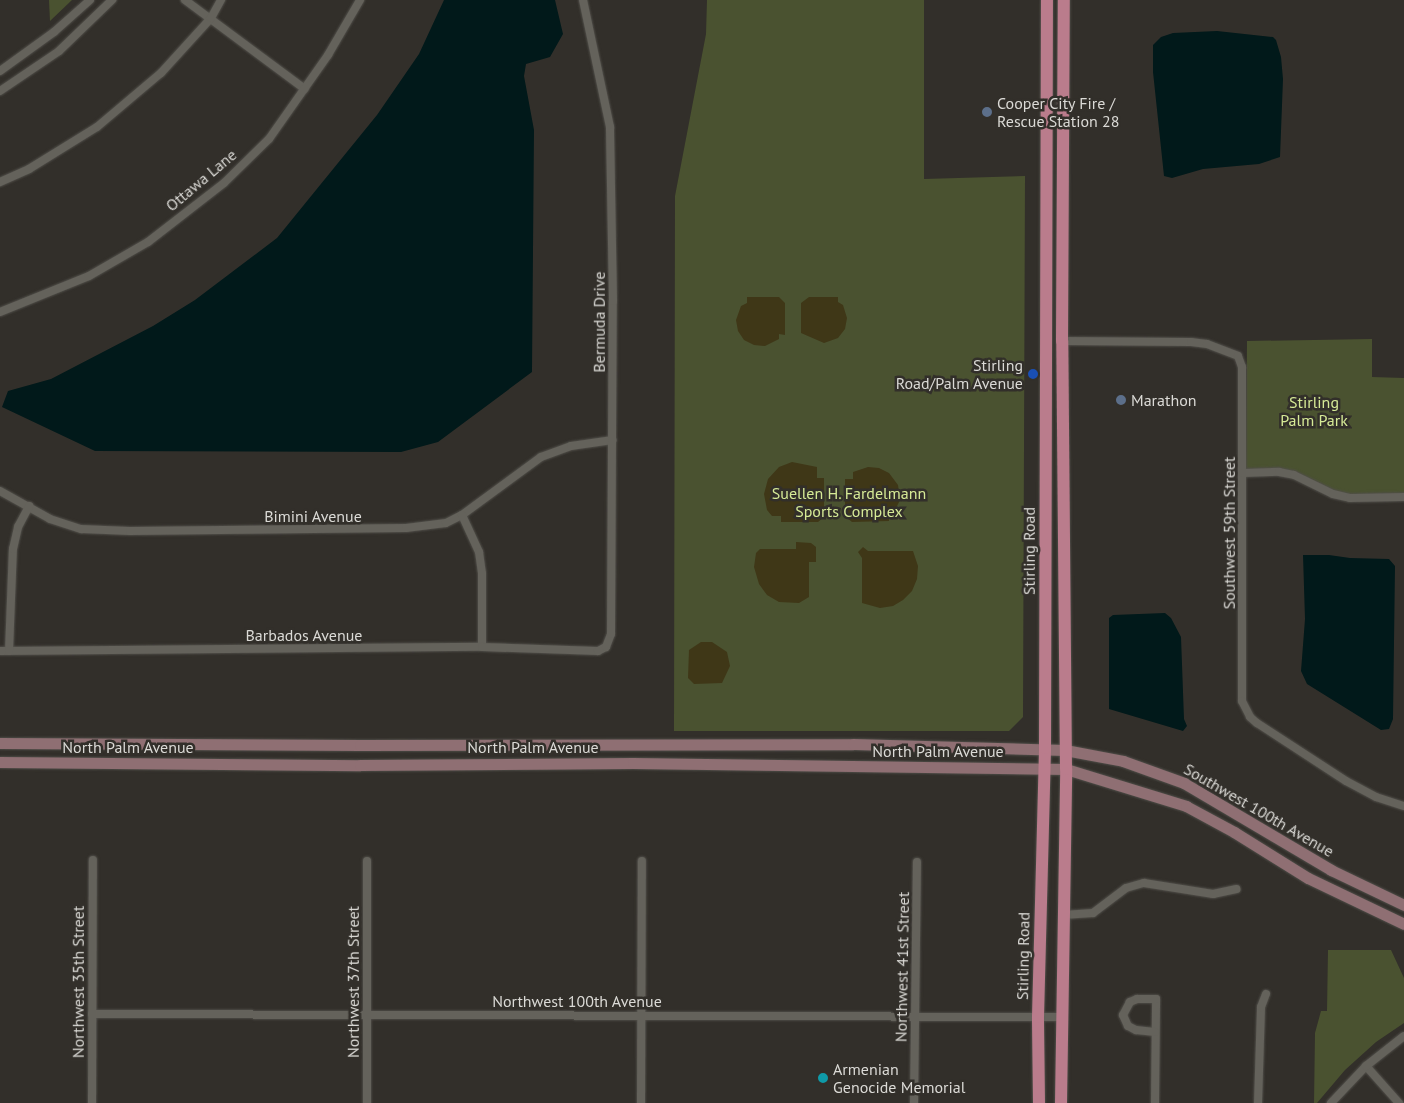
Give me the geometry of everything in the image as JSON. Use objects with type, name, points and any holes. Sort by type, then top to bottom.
[{"type":"main road","name":"Stirling Road","points":[[1039,1103],[1038,1017],[1045,748],[1047,0]]},
{"type":"main road","points":[[1061,1103],[1066,769],[1062,341],[1064,0]]},
{"type":"main road","name":"North Palm Avenue","points":[[0,743],[460,745],[745,743],[1045,748],[1065,750]]},
{"type":"main road","points":[[460,745],[460,764]]},
{"type":"main road","name":"Southwest 100th Avenue","points":[[1065,750],[1123,762],[1184,783],[1331,870],[1404,905]]},
{"type":"main road","name":"North Palm Avenue","points":[[0,762],[633,763],[1066,769]]},
{"type":"main road","name":"Southwest 100th Avenue","points":[[1066,769],[1186,806],[1234,832],[1308,878],[1404,924]]},
{"type":"street","points":[[0,71],[54,32],[90,0]]},
{"type":"street","points":[[0,91],[59,51],[112,0]]},
{"type":"street","points":[[185,0],[305,89]]},
{"type":"street","points":[[0,182],[29,169],[97,127],[162,73],[211,18],[221,0]]},
{"type":"street","name":"Ottawa Lane","points":[[0,312],[89,276],[148,242],[237,170],[269,138],[305,89],[360,0]]},
{"type":"street","name":"Bermuda Drive","points":[[582,0],[610,127],[613,440],[612,634],[606,646]]},
{"type":"street","name":"Southwest 59th Street","points":[[1062,341],[1191,342],[1214,346],[1238,356],[1242,367],[1242,689],[1246,710],[1257,723],[1346,781],[1376,798],[1404,806]]},
{"type":"street","name":"Bimini Avenue","points":[[0,491],[50,519],[81,529],[130,531],[406,528],[446,523],[462,515],[541,457],[571,446],[613,440]]},
{"type":"street","points":[[1243,473],[1279,472],[1294,475],[1334,494],[1350,498],[1404,497]]},
{"type":"street","points":[[9,651],[13,549],[18,527],[29,506]]},
{"type":"street","points":[[462,515],[480,559],[482,574],[482,647]]},
{"type":"street","name":"Barbados Avenue","points":[[0,651],[482,647],[598,651],[606,646]]},
{"type":"street","name":"Northwest 35th Street","points":[[92,860],[92,1103]]},
{"type":"street","name":"Northwest 37th Street","points":[[367,861],[367,1103]]},
{"type":"street","points":[[641,1103],[642,861]]},
{"type":"street","name":"Northwest 41st Street","points":[[914,1103],[917,862]]},
{"type":"street","points":[[1063,915],[1094,913],[1126,888],[1144,883],[1213,894],[1236,889]]},
{"type":"street","points":[[1258,1103],[1261,1007],[1266,994]]},
{"type":"street","points":[[1155,1032],[1136,1030],[1128,1026],[1123,1015],[1125,1008],[1130,1002],[1137,999],[1156,999],[1155,1103]]},
{"type":"street","name":"Northwest 100th Avenue","points":[[92,1014],[1061,1017]]},
{"type":"street","points":[[1331,1103],[1366,1066],[1404,1036]]},
{"type":"street","points":[[1366,1066],[1399,1103]]},
{"type":"green space","points":[[49,0],[72,0],[50,21]]},
{"type":"green space","name":"Suellen H. Fardelmann Sports Complex","points":[[707,0],[924,0],[924,179],[1025,176],[1023,717],[1009,731],[674,731],[675,196],[706,34]]},
{"type":"green space","name":"Stirling Palm Park","points":[[1372,339],[1372,377],[1404,378],[1404,497],[1343,496],[1294,475],[1246,473],[1247,341]]},
{"type":"green space","points":[[1328,950],[1391,950],[1404,978],[1404,1023],[1376,1042],[1345,1070],[1317,1103],[1314,1103],[1315,1033],[1321,1011],[1327,1011]]},
{"type":"sand","points":[[747,297],[779,297],[785,303],[785,335],[779,334],[779,339],[765,346],[754,345],[744,340],[738,331],[736,320],[741,306],[747,303]]},
{"type":"sand","points":[[809,297],[838,297],[838,302],[843,305],[847,318],[845,329],[838,338],[824,343],[801,333],[801,303]]},
{"type":"sand","points":[[792,462],[817,467],[817,478],[824,478],[824,517],[818,522],[781,522],[781,516],[772,516],[767,510],[764,494],[768,479],[779,467]]},
{"type":"sand","points":[[868,467],[879,468],[889,473],[898,485],[900,500],[893,514],[889,515],[889,521],[852,522],[845,516],[845,479],[853,479],[853,472]]},
{"type":"sand","points":[[796,542],[811,543],[816,547],[816,562],[809,562],[809,597],[799,603],[779,602],[767,595],[759,584],[754,567],[756,553],[760,549],[796,549]]},
{"type":"sand","points":[[863,547],[868,551],[913,551],[918,566],[917,579],[912,591],[903,600],[893,606],[880,608],[862,603],[862,558],[858,552]]},
{"type":"sand","points":[[701,642],[712,642],[727,652],[730,666],[722,683],[694,684],[688,678],[689,650]]},
{"type":"water","points":[[444,0],[555,0],[563,34],[550,57],[526,64],[524,76],[534,130],[532,372],[438,442],[401,452],[95,451],[2,407],[8,391],[51,379],[153,326],[195,300],[277,238],[377,115],[419,54]]},
{"type":"water","points":[[1217,31],[1273,37],[1276,40],[1281,57],[1283,79],[1280,157],[1259,164],[1203,169],[1172,178],[1164,176],[1153,72],[1153,45],[1161,37],[1173,33]]},
{"type":"water","points":[[1303,555],[1389,559],[1395,566],[1393,719],[1389,729],[1381,730],[1307,684],[1301,671],[1305,619]]},
{"type":"water","points":[[1165,613],[1171,618],[1181,637],[1184,719],[1187,726],[1183,731],[1109,709],[1109,618],[1113,615]]},
{"type":"place","name":"Cooper City Fire / Rescue Station 28","points":[[987,112]]},
{"type":"place","name":"Stirling Road/Palm Avenue","points":[[1033,374]]},
{"type":"place","name":"Marathon","points":[[1121,400]]},
{"type":"place","name":"Armenian Genocide Memorial","points":[[823,1078]]}]
